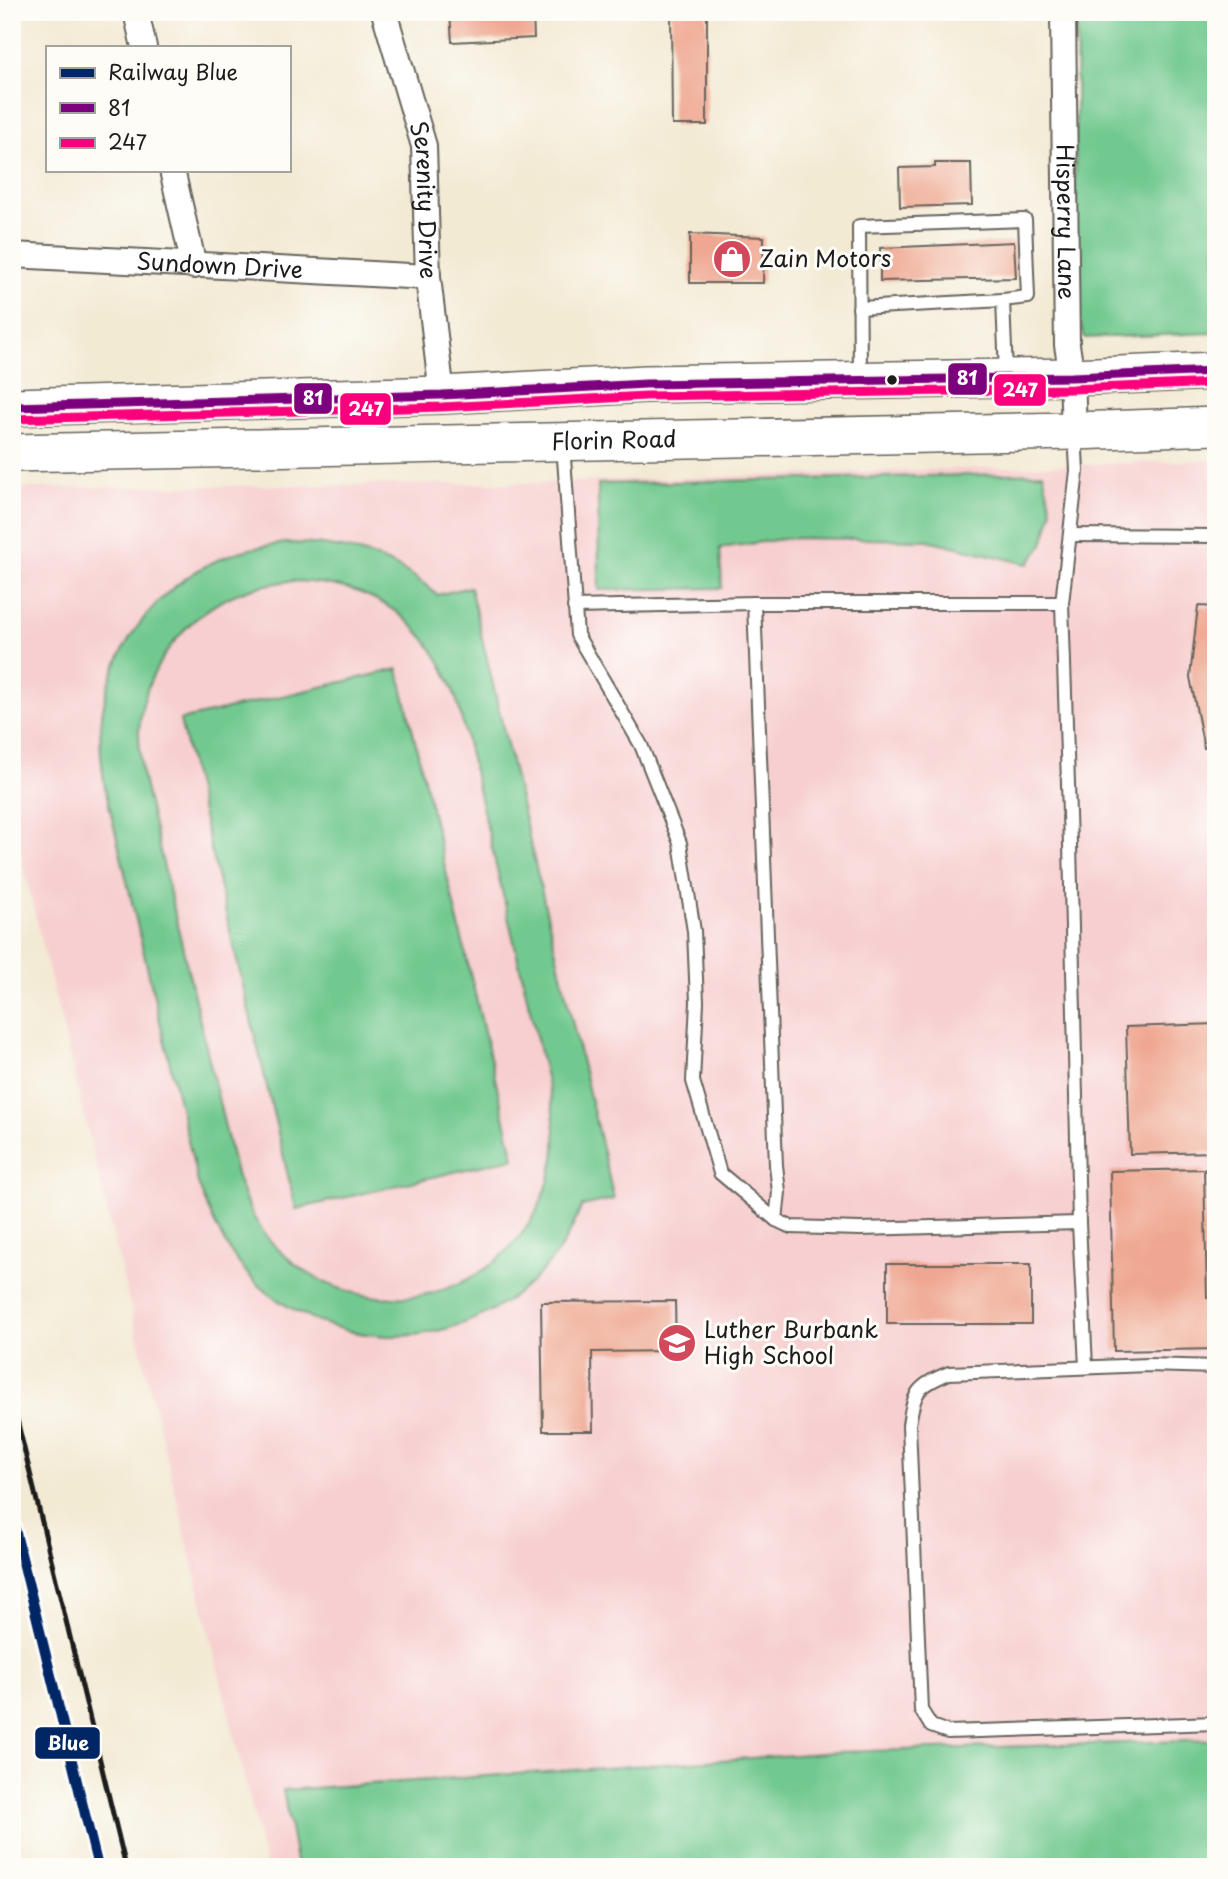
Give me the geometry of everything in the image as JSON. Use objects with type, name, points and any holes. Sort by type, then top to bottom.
[{"type":"main road","points":[[12,407],[442,395],[646,384],[1072,377],[1216,371]]},
{"type":"main road","points":[[383,446],[442,395]]},
{"type":"main road","name":"Florin Road","points":[[12,453],[1216,426]]},
{"type":"street","points":[[136,12],[144,46]]},
{"type":"street","name":"Serenity Drive","points":[[384,12],[424,146],[428,277],[442,395]]},
{"type":"street","name":"Hisperry Lane","points":[[1063,14],[1067,345],[1072,377],[1074,431]]},
{"type":"street","points":[[172,172],[194,265]]},
{"type":"street","name":"Sundown Drive","points":[[12,255],[428,277]]},
{"type":"lane","points":[[859,308],[1028,297],[1024,220],[859,226],[859,308],[861,380]]},
{"type":"lane","points":[[1003,300],[1006,378]]},
{"type":"lane","points":[[1074,431],[1077,471],[1062,603],[1079,1223],[1086,1367]]},
{"type":"lane","points":[[563,442],[577,635],[641,745],[680,843],[694,931],[697,1002],[693,1081],[720,1173],[776,1220],[791,1227],[860,1229],[1079,1223]]},
{"type":"lane","points":[[1070,535],[1216,536]]},
{"type":"lane","points":[[574,607],[754,603],[1062,603]]},
{"type":"lane","points":[[754,603],[779,1192],[776,1220]]},
{"type":"lane","points":[[1216,1367],[1086,1367],[949,1373],[928,1382],[913,1398],[909,1425],[921,1710],[931,1726],[948,1732],[1216,1723]]},
{"type":"shaded area","name":"Luther Burbank High School","points":[[1216,460],[1216,1867],[266,1867],[12,819],[12,488],[540,483]]},
{"type":"green space","points":[[1077,12],[1216,12],[1216,333],[1085,338],[1074,305]]},
{"type":"green space","points":[[1043,473],[1052,512],[1043,544],[1028,564],[928,540],[790,538],[720,548],[722,588],[599,590],[598,484]]},
{"type":"green space","points":[[285,543],[326,546],[366,554],[403,570],[437,595],[470,587],[614,1199],[582,1206],[554,1257],[532,1282],[506,1302],[448,1329],[416,1335],[384,1336],[352,1332],[300,1313],[271,1295],[254,1280],[224,1241],[198,1183],[105,788],[100,740],[105,697],[113,671],[139,624],[156,604],[198,570],[237,552]],"holes":[[[288,581],[319,583],[373,598],[396,612],[416,629],[433,650],[447,675],[458,704],[554,1121],[554,1158],[540,1204],[515,1242],[482,1271],[443,1290],[401,1297],[358,1294],[316,1277],[277,1248],[252,1214],[236,1174],[143,779],[139,731],[148,687],[170,647],[185,629],[221,602],[247,590]]]},
{"type":"green space","points":[[398,669],[514,1158],[296,1209],[180,720]]},
{"type":"green space","points":[[1216,1740],[1216,1867],[297,1867],[283,1790],[837,1752]]},
{"type":"building","points":[[450,12],[533,12],[534,38],[452,42]]},
{"type":"building","points":[[671,12],[707,12],[707,125],[672,125]]},
{"type":"building","points":[[935,163],[971,163],[972,205],[900,207],[899,168],[935,167]]},
{"type":"building","points":[[690,234],[764,237],[763,283],[690,283]]},
{"type":"building","points":[[1014,242],[1016,278],[880,281],[880,248]]},
{"type":"building","points":[[1198,606],[1216,607],[1216,746],[1204,748],[1190,677]]},
{"type":"building","points":[[1216,1024],[1216,1152],[1130,1154],[1126,1027]]},
{"type":"building","points":[[1204,1169],[1207,1298],[1216,1298],[1216,1349],[1114,1351],[1110,1171]]},
{"type":"building","points":[[887,1264],[1031,1264],[1031,1324],[887,1324]]},
{"type":"building","points":[[675,1301],[676,1351],[592,1352],[593,1431],[543,1431],[541,1302]]},
{"type":"railway","points":[[12,1399],[126,1867]]},
{"type":"rail line","name":"Blue","points":[[12,1517],[98,1867]]},
{"type":"transit line","name":"81","points":[[12,407],[442,395],[646,384],[1072,377],[1216,371]]},
{"type":"transit line","name":"247","points":[[12,419],[442,407],[646,396],[1072,389],[1216,383]]},
{"type":"place","name":"Zain Motors","points":[[732,259]]},
{"type":"place","name":"Luther Burbank High School","points":[[677,1343]]}]
